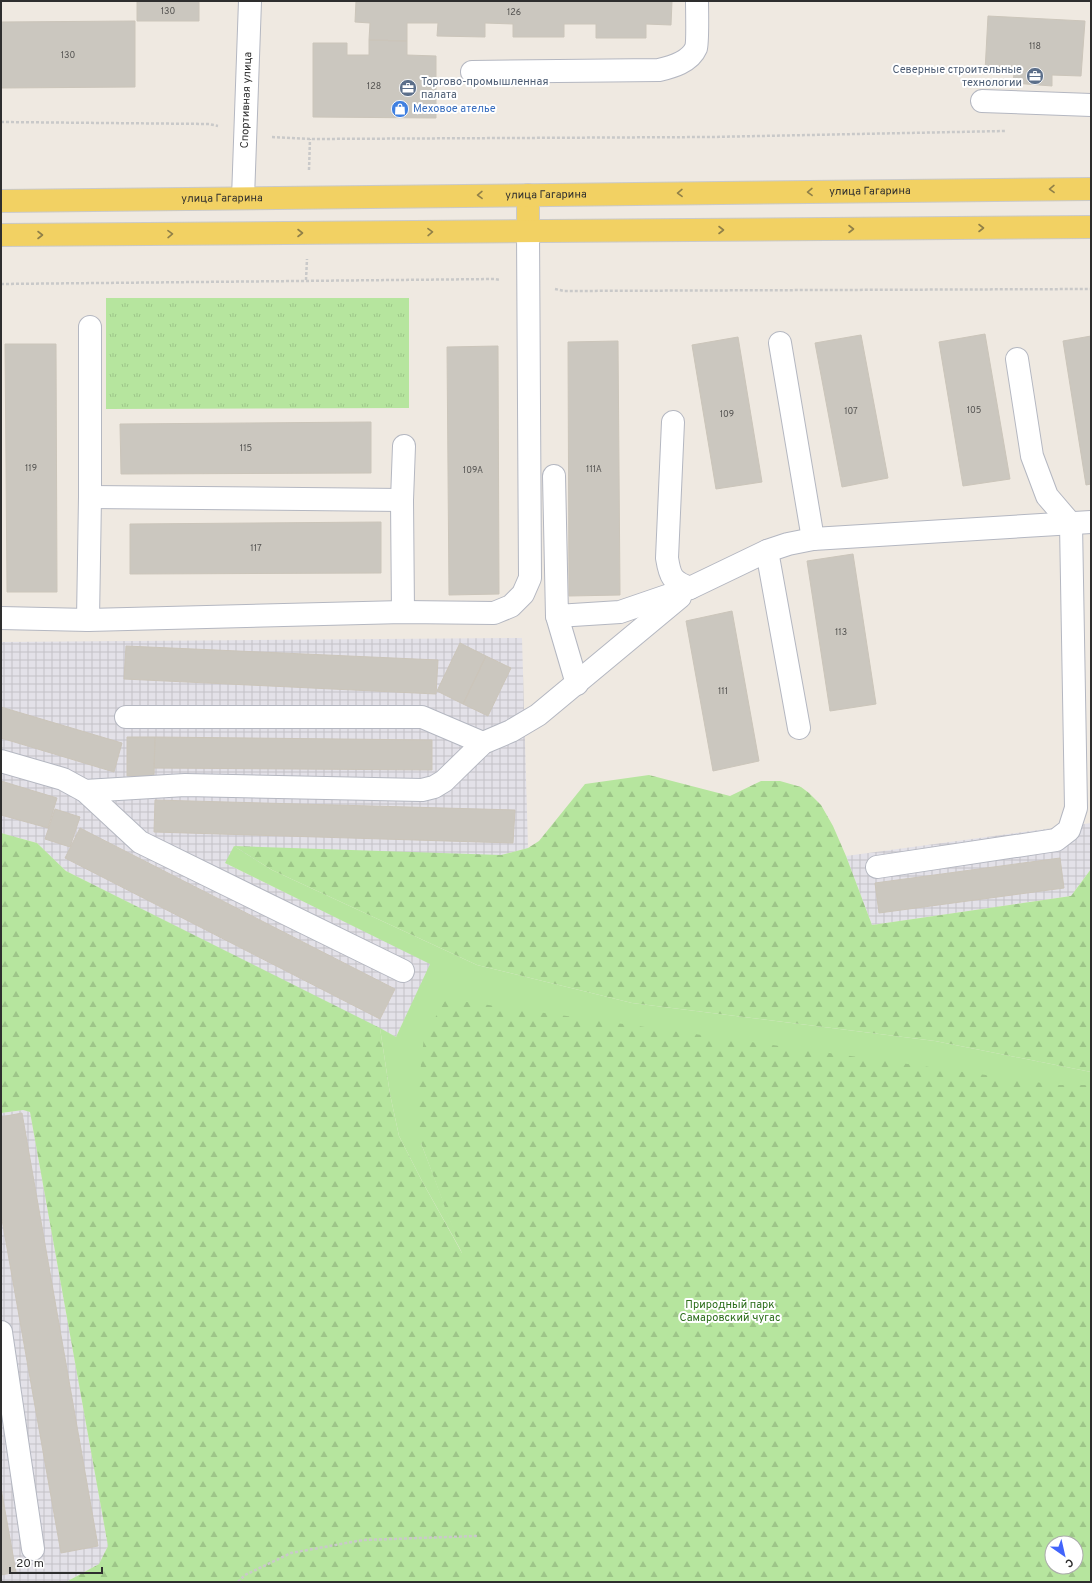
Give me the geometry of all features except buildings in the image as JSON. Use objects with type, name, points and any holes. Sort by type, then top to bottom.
[{"type":"main road","name":"улица Гагарина","points":[[1,201],[1091,189]]},
{"type":"main road","points":[[528,195],[528,231]]},
{"type":"main road","points":[[243,198],[243,233]]},
{"type":"main road","points":[[1,235],[1091,227]]},
{"type":"street","name":"Спортивная улица","points":[[243,198],[250,1]]},
{"type":"street","points":[[472,72],[659,70],[672,67],[687,59],[696,48],[697,1]]},
{"type":"street","points":[[982,101],[1091,105]]},
{"type":"street","points":[[1,618],[88,620],[403,612],[494,613],[511,606],[523,594],[530,578],[528,231]]},
{"type":"street","points":[[88,620],[90,327]]},
{"type":"street","points":[[780,343],[813,539]]},
{"type":"street","points":[[1018,358],[1032,456],[1047,496],[1081,523]]},
{"type":"street","points":[[673,422],[667,558],[670,574],[676,582],[690,588]]},
{"type":"street","points":[[403,612],[402,500],[404,446]]},
{"type":"street","points":[[554,476],[557,616],[576,684]]},
{"type":"street","points":[[90,497],[402,500]]},
{"type":"street","points":[[557,616],[620,612],[690,588],[766,551],[788,544],[813,539],[1081,523]]},
{"type":"street","points":[[877,867],[1038,844],[1056,840],[1069,830],[1076,808],[1081,523]]},
{"type":"street","points":[[766,551],[799,728]]},
{"type":"street","points":[[85,791],[185,785],[422,790],[434,787],[444,781],[483,742],[511,731],[538,715],[690,588]]},
{"type":"street","points":[[126,716],[422,717],[483,742]]},
{"type":"street","points":[[1,761],[63,779],[85,791],[140,842],[403,971]]},
{"type":"street","points":[[1,1332],[33,1549]]},
{"type":"path","points":[[1,122],[209,124]]},
{"type":"path","points":[[310,139],[703,137],[1012,131]]},
{"type":"path","points":[[238,1582],[245,1575],[291,1553],[363,1540],[477,1536]]},
{"type":"shaded area","points":[[522,638],[528,848],[501,855],[225,863],[431,964],[396,1037],[66,871],[37,843],[1,833],[1,642]]},
{"type":"shaded area","points":[[1091,823],[1091,869],[1071,896],[872,925],[846,856]]},
{"type":"shaded area","points":[[23,1110],[30,1112],[108,1546],[99,1564],[66,1582],[1,1582],[1,1113]]},
{"type":"green space","points":[[106,298],[409,298],[409,408],[106,409]]},
{"type":"green space","points":[[649,775],[730,796],[761,781],[780,781],[801,787],[821,805],[833,826],[872,925],[1071,896],[1091,869],[1091,1072],[935,1041],[632,1003],[477,965],[272,870],[234,846],[501,855],[528,848],[539,841],[585,784]]},
{"type":"green space","name":"Природный парк Самаровский чугас","points":[[1,833],[37,843],[66,871],[380,1028],[390,1094],[399,1136],[462,1253],[421,1143],[417,1101],[424,1037],[446,999],[1057,1085],[1091,1085],[1091,1582],[66,1582],[99,1564],[108,1546],[30,1112],[23,1110],[1,1113]]},
{"type":"green space","points":[[234,846],[272,870],[477,965],[632,1003],[935,1041],[1091,1072],[1091,1085],[1057,1085],[421,1143],[464,1256],[422,1181],[399,1136],[390,1094],[380,1028],[396,1037],[430,964],[225,863]]},
{"type":"place","name":"Cеверные строительные технологии","points":[[1035,76]]},
{"type":"place","name":"Торгово-промышленная палата","points":[[408,88]]},
{"type":"place","name":"Меховое ателье","points":[[400,109]]}]
